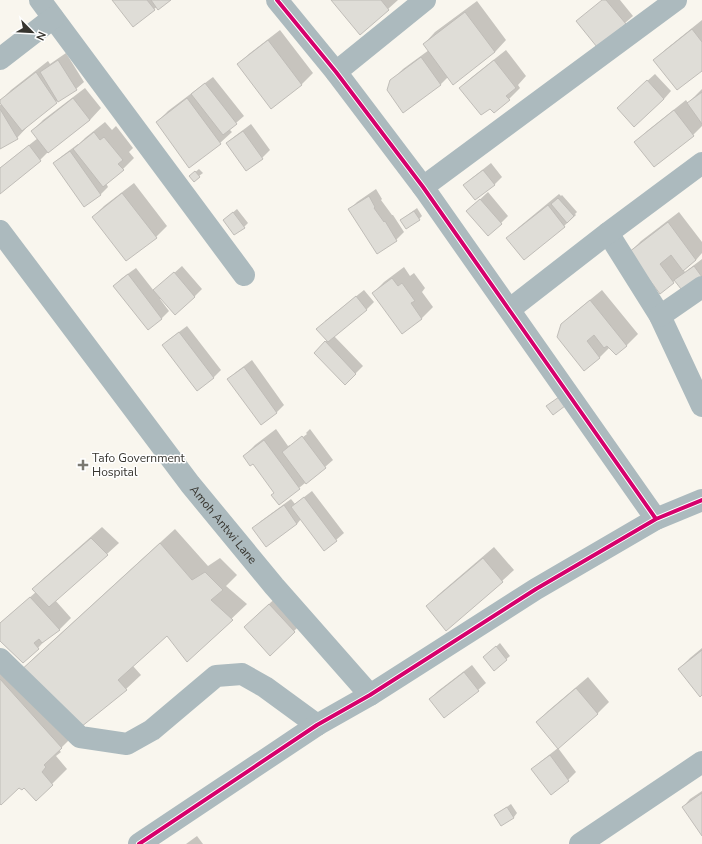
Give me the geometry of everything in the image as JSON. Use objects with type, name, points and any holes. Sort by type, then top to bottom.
[{"type":"street","points":[[40,0],[244,275]]},
{"type":"street","points":[[277,0],[336,72],[423,187],[656,519]]},
{"type":"street","points":[[336,72],[425,0]]},
{"type":"street","points":[[423,187],[676,0]]},
{"type":"street","points":[[0,59],[53,18]]},
{"type":"street","points":[[510,310],[608,233],[702,163]]},
{"type":"street","name":"Amoh Antwi Lane","points":[[0,231],[190,484],[274,586],[370,695]]},
{"type":"street","points":[[608,233],[660,316],[702,406]]},
{"type":"street","points":[[660,316],[702,287]]},
{"type":"street","points":[[139,844],[317,725],[370,695],[536,589],[656,519],[702,500]]},
{"type":"street","points":[[0,659],[80,737],[127,744],[152,730],[216,676],[242,674],[265,687],[317,725]]},
{"type":"street","points":[[580,844],[702,762]]},
{"type":"building","points":[[112,0],[147,0],[155,10],[133,27]]},
{"type":"building","points":[[151,0],[171,0],[158,10]]},
{"type":"building","points":[[331,0],[381,0],[389,10],[360,35]]},
{"type":"building","points":[[602,0],[606,0],[626,24],[597,47],[576,21]]},
{"type":"building","points":[[465,12],[495,52],[453,85],[423,44]]},
{"type":"building","points":[[692,29],[702,42],[702,71],[677,90],[653,60]]},
{"type":"building","points":[[268,40],[302,85],[271,109],[237,64]]},
{"type":"building","points":[[421,57],[441,85],[403,113],[387,90],[390,80]]},
{"type":"building","points":[[58,60],[77,90],[58,102],[40,72]]},
{"type":"building","points":[[494,60],[516,88],[506,96],[510,100],[494,113],[490,109],[481,115],[459,88]]},
{"type":"building","points":[[36,72],[57,103],[22,131],[0,103],[0,100]]},
{"type":"building","points":[[647,80],[664,99],[634,127],[617,108]]},
{"type":"building","points":[[205,83],[237,124],[223,135],[191,94]]},
{"type":"building","points":[[702,92],[702,124],[687,103]]},
{"type":"building","points":[[73,98],[90,120],[48,153],[31,131]]},
{"type":"building","points":[[187,98],[221,144],[189,168],[156,122]]},
{"type":"building","points":[[0,109],[18,139],[0,149]]},
{"type":"building","points":[[674,110],[694,136],[654,167],[634,142]]},
{"type":"building","points":[[243,131],[263,159],[246,171],[226,143]]},
{"type":"building","points":[[94,132],[100,140],[104,137],[123,160],[118,164],[124,170],[103,187],[73,149]]},
{"type":"building","points":[[29,145],[41,161],[0,194],[0,168]]},
{"type":"building","points":[[70,151],[101,195],[84,207],[53,163]]},
{"type":"building","points":[[483,170],[495,185],[475,200],[463,185]]},
{"type":"building","points":[[195,171],[200,177],[194,182],[189,176]]},
{"type":"building","points":[[122,193],[157,238],[126,261],[92,217]]},
{"type":"building","points":[[369,196],[375,207],[374,208],[384,222],[385,221],[397,241],[377,254],[348,209]]},
{"type":"building","points":[[558,198],[574,216],[567,223],[551,204]]},
{"type":"building","points":[[480,199],[502,224],[488,236],[466,211]]},
{"type":"building","points":[[548,205],[565,227],[524,260],[506,238]]},
{"type":"building","points":[[414,211],[420,220],[406,229],[400,220]]},
{"type":"building","points":[[233,212],[245,228],[234,235],[223,220]]},
{"type":"building","points":[[668,222],[696,260],[683,271],[671,255],[660,264],[674,283],[660,294],[629,252]]},
{"type":"building","points":[[694,266],[702,277],[685,294],[674,280]]},
{"type":"building","points":[[174,272],[195,297],[175,315],[153,290]]},
{"type":"building","points":[[128,274],[162,319],[148,330],[113,286]]},
{"type":"building","points":[[392,278],[398,286],[402,283],[415,301],[411,303],[422,319],[402,334],[372,293]]},
{"type":"building","points":[[356,296],[367,310],[328,342],[316,329]]},
{"type":"building","points":[[590,300],[627,346],[616,355],[607,346],[604,348],[594,335],[587,341],[600,358],[584,371],[557,337],[561,324]]},
{"type":"building","points":[[179,332],[214,378],[197,391],[162,345]]},
{"type":"building","points":[[325,341],[356,374],[345,385],[314,353]]},
{"type":"building","points":[[244,367],[277,413],[261,425],[227,379]]},
{"type":"building","points":[[559,397],[565,406],[553,415],[546,406]]},
{"type":"building","points":[[302,436],[326,468],[306,484],[282,452]]},
{"type":"building","points":[[264,440],[300,489],[279,505],[271,495],[274,493],[253,464],[250,466],[243,456]]},
{"type":"building","points":[[304,497],[337,541],[324,551],[291,507]]},
{"type":"building","points":[[284,505],[297,524],[266,547],[252,528]]},
{"type":"building","points":[[91,538],[108,555],[49,607],[32,589]]},
{"type":"building","points":[[160,543],[192,580],[205,572],[223,590],[211,600],[233,620],[187,662],[167,636],[118,680],[127,690],[76,731],[19,672]]},
{"type":"building","points":[[483,558],[503,582],[446,631],[426,606]]},
{"type":"building","points":[[30,597],[60,630],[42,643],[39,639],[34,643],[39,649],[23,663],[0,641],[0,623]]},
{"type":"building","points":[[269,604],[295,632],[270,656],[244,627]]},
{"type":"building","points":[[496,646],[507,660],[494,671],[483,657]]},
{"type":"building","points":[[702,650],[702,695],[700,697],[678,669]]},
{"type":"building","points":[[464,672],[479,691],[444,718],[429,699]]},
{"type":"building","points":[[0,679],[62,748],[44,765],[46,767],[42,772],[53,785],[36,801],[24,788],[22,790],[19,788],[1,805],[0,804]]},
{"type":"building","points":[[576,688],[598,714],[558,749],[536,722]]},
{"type":"building","points":[[550,755],[569,781],[551,795],[531,769]]},
{"type":"building","points":[[702,793],[702,836],[682,807]]},
{"type":"building","points":[[507,807],[514,818],[501,826],[494,815]]},
{"type":"cycle path","points":[[277,0],[336,72],[423,187],[656,519]]},
{"type":"cycle path","points":[[139,844],[317,725],[370,695],[536,589],[656,519],[702,500]]},
{"type":"place","name":"Tafo Government Hospital","points":[[83,465]]}]
